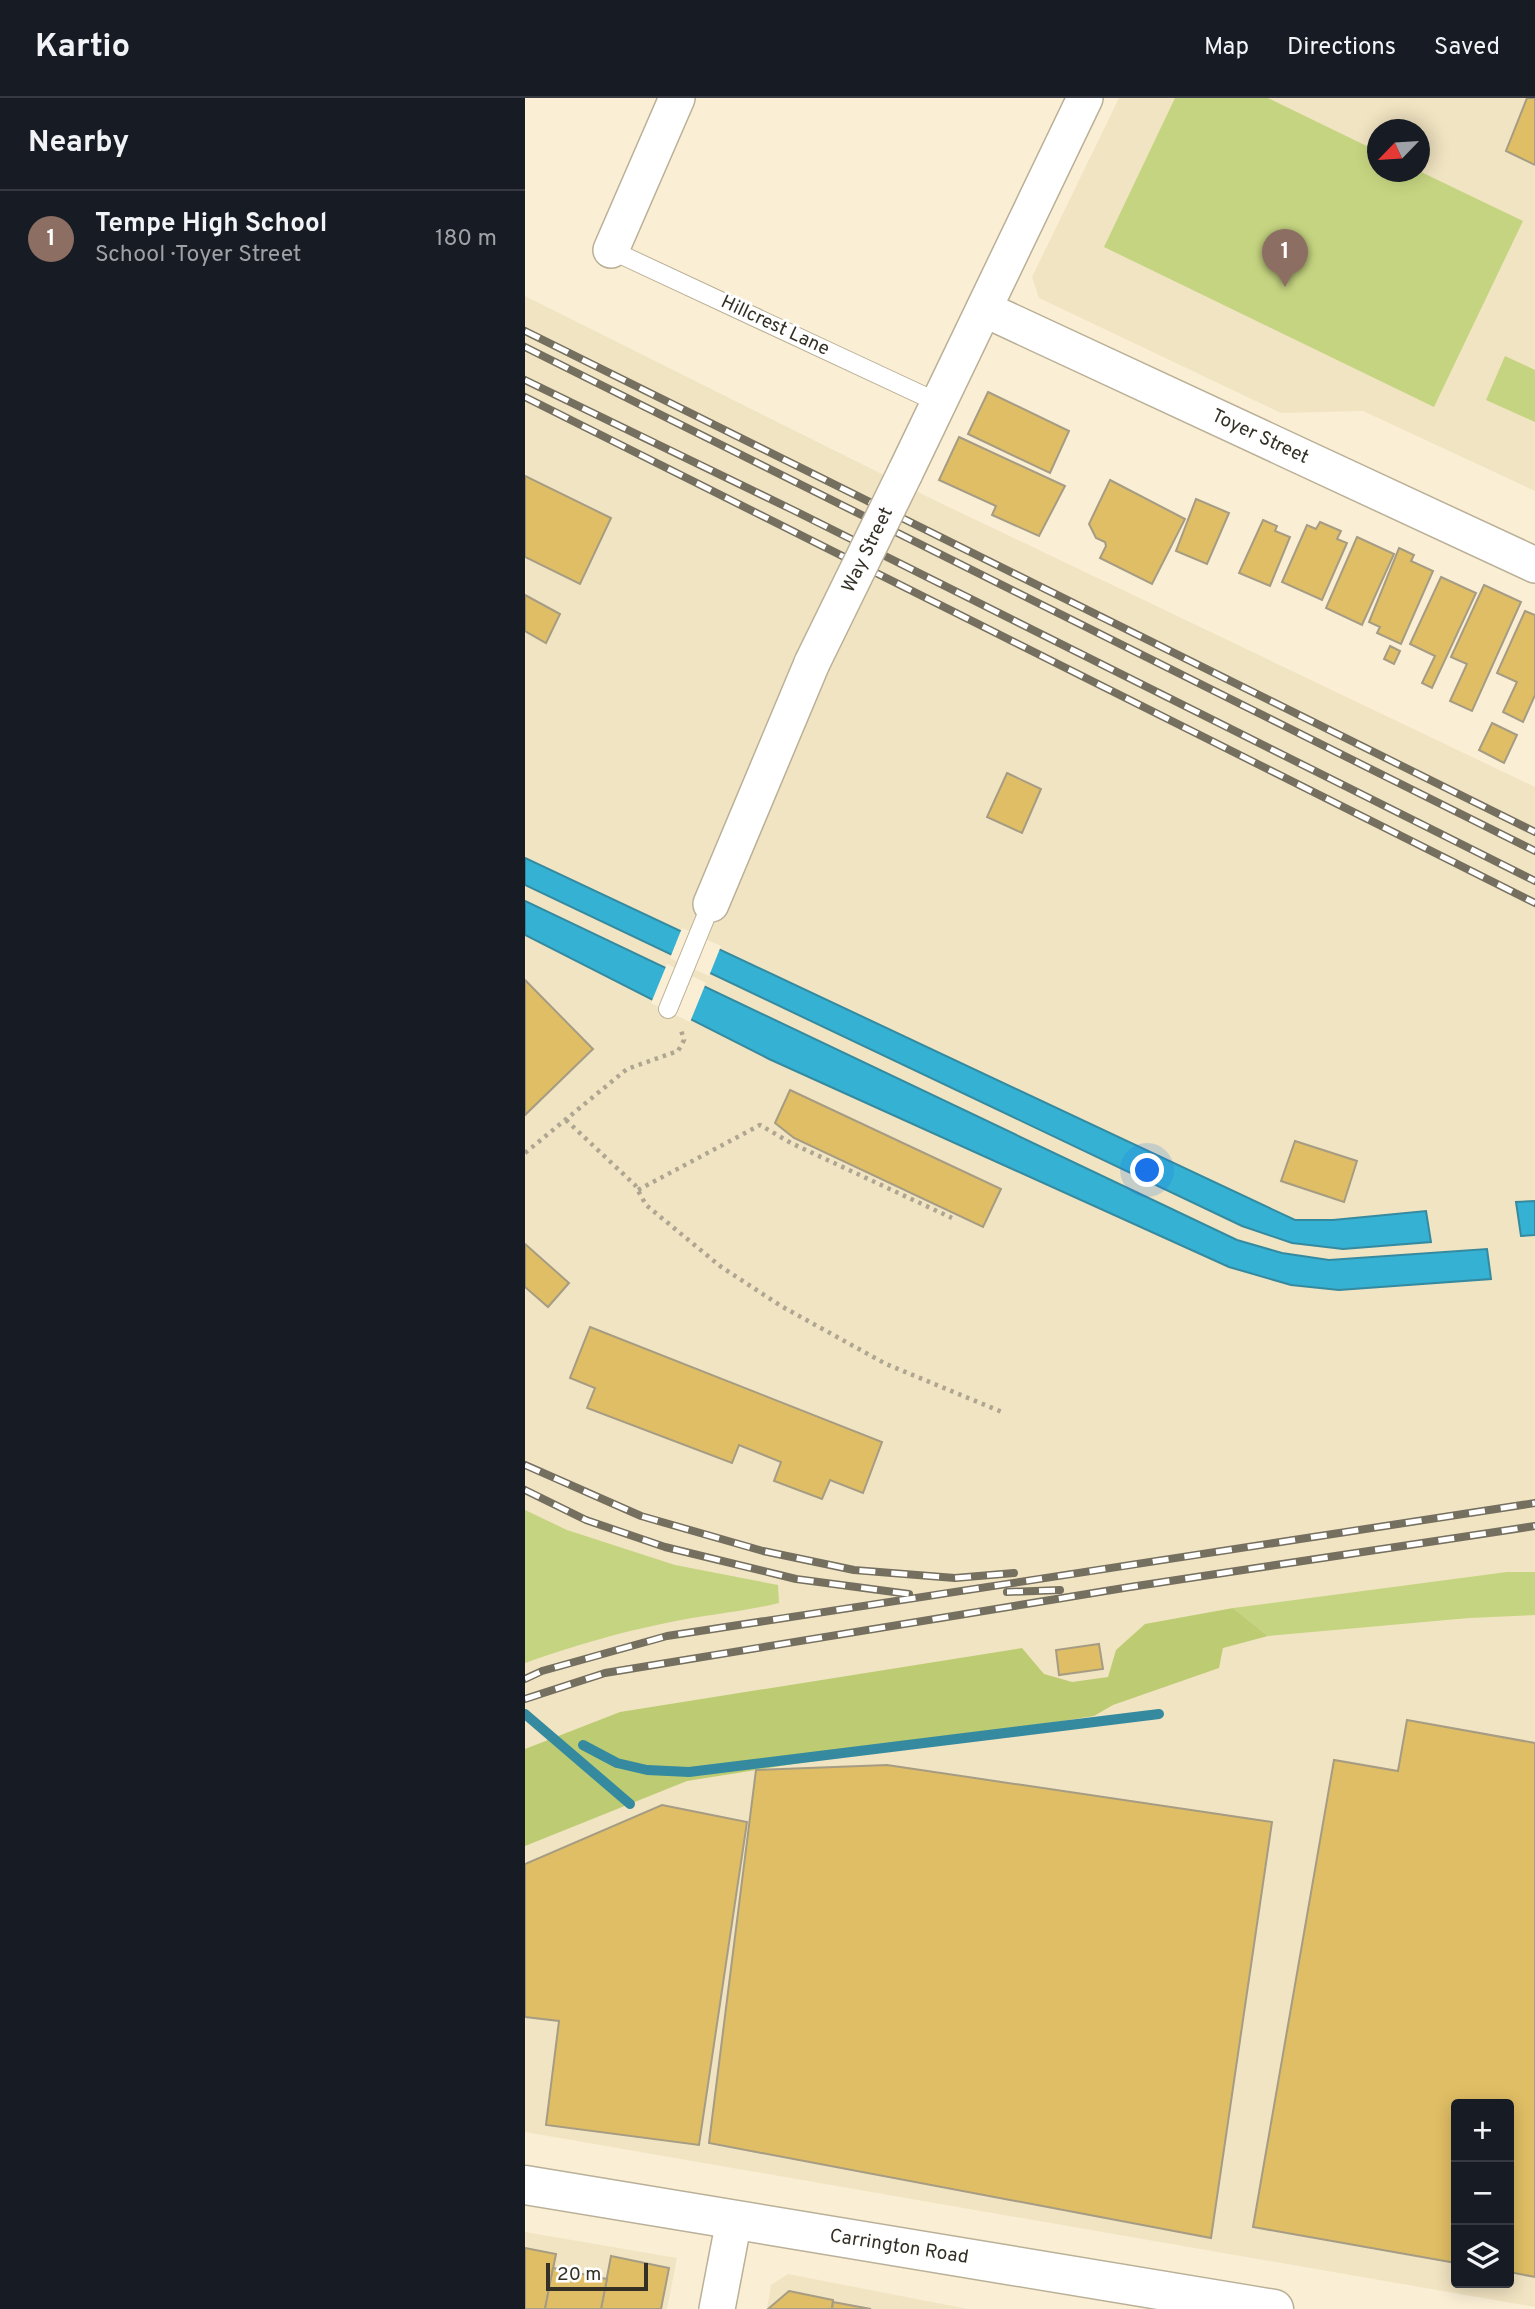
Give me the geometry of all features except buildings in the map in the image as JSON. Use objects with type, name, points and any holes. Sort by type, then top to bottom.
[{"type":"street","points":[[611,250],[677,98]]},
{"type":"street","name":"Way Street","points":[[705,918],[812,663],[1085,98]]},
{"type":"street","name":"Toyer Street","points":[[984,309],[1535,565]]},
{"type":"street","name":"Carrington Road","points":[[525,2185],[734,2220],[1143,2298],[1274,2309]]},
{"type":"street","points":[[717,2309],[734,2220]]},
{"type":"lane","name":"Hillcrest Lane","points":[[611,250],[939,403]]},
{"type":"lane","name":"Way Street","points":[[668,1009],[705,918]]},
{"type":"path","points":[[525,1153],[627,1069],[678,1051],[684,1040],[681,1029],[684,1019]]},
{"type":"path","points":[[566,1120],[638,1190],[646,1205],[720,1266],[781,1306],[886,1364],[1002,1412]]},
{"type":"path","points":[[638,1190],[760,1125],[791,1143],[952,1218]]},
{"type":"shaded area","points":[[1119,98],[1535,98],[1535,491],[1363,411],[1281,413],[1039,298],[1032,277]]},
{"type":"shaded area","points":[[525,296],[930,498],[1535,787],[1535,2307],[525,2132]]},
{"type":"shaded area","points":[[525,2232],[677,2258],[667,2309],[525,2309]]},
{"type":"shaded area","points":[[788,2274],[968,2309],[767,2309],[771,2285]]},
{"type":"green space","points":[[1175,98],[1268,98],[1367,146],[1367,182],[1430,182],[1430,176],[1523,221],[1434,407],[1104,247]]},
{"type":"green space","points":[[1505,356],[1535,370],[1535,422],[1486,400]]},
{"type":"green space","points":[[525,1510],[567,1530],[675,1565],[778,1585],[779,1603],[630,1631],[525,1663]]},
{"type":"green space","points":[[1507,1572],[1535,1572],[1535,1615],[1469,1618],[1268,1636],[1233,1608]]},
{"type":"green space","points":[[1233,1608],[1268,1636],[1223,1648],[1219,1668],[1113,1705],[1094,1716],[687,1781],[525,1846],[525,1749],[620,1712],[1022,1648],[1044,1674],[1072,1682],[1108,1677],[1116,1650],[1145,1624]]},
{"type":"water","points":[[525,858],[1295,1220],[1333,1220],[1426,1211],[1431,1242],[1343,1249],[1292,1243],[1242,1226],[525,885]]},
{"type":"water","points":[[525,901],[1237,1240],[1282,1253],[1329,1260],[1487,1249],[1491,1279],[1339,1290],[1291,1285],[1229,1267],[769,1059],[525,935]]},
{"type":"water","points":[[1535,1201],[1535,1235],[1521,1236],[1516,1202]]},
{"type":"pier","points":[[682,928],[721,946],[709,976],[670,958]]},
{"type":"pier","points":[[667,964],[706,983],[690,1022],[651,1003]]},
{"type":"waterway","points":[[525,1714],[630,1804]]},
{"type":"waterway","points":[[583,1745],[617,1763],[647,1770],[689,1772],[1159,1714]]},
{"type":"railway","points":[[525,331],[1535,832]]},
{"type":"railway","points":[[525,347],[1535,851]]},
{"type":"railway","points":[[525,380],[793,510],[1535,881]]},
{"type":"railway","points":[[525,397],[1535,903]]},
{"type":"railway","points":[[525,1465],[641,1516],[763,1551],[854,1570],[955,1578],[1014,1573]]},
{"type":"railway","points":[[525,1490],[586,1520],[665,1547],[796,1579],[909,1594]]},
{"type":"railway","points":[[525,1679],[542,1671],[667,1636],[1535,1503]]},
{"type":"railway","points":[[525,1699],[605,1673],[1130,1587],[1535,1526]]},
{"type":"railway","points":[[1007,1592],[1060,1590]]},
{"type":"place","name":"Tempe High School","points":[[1285,287]]}]
